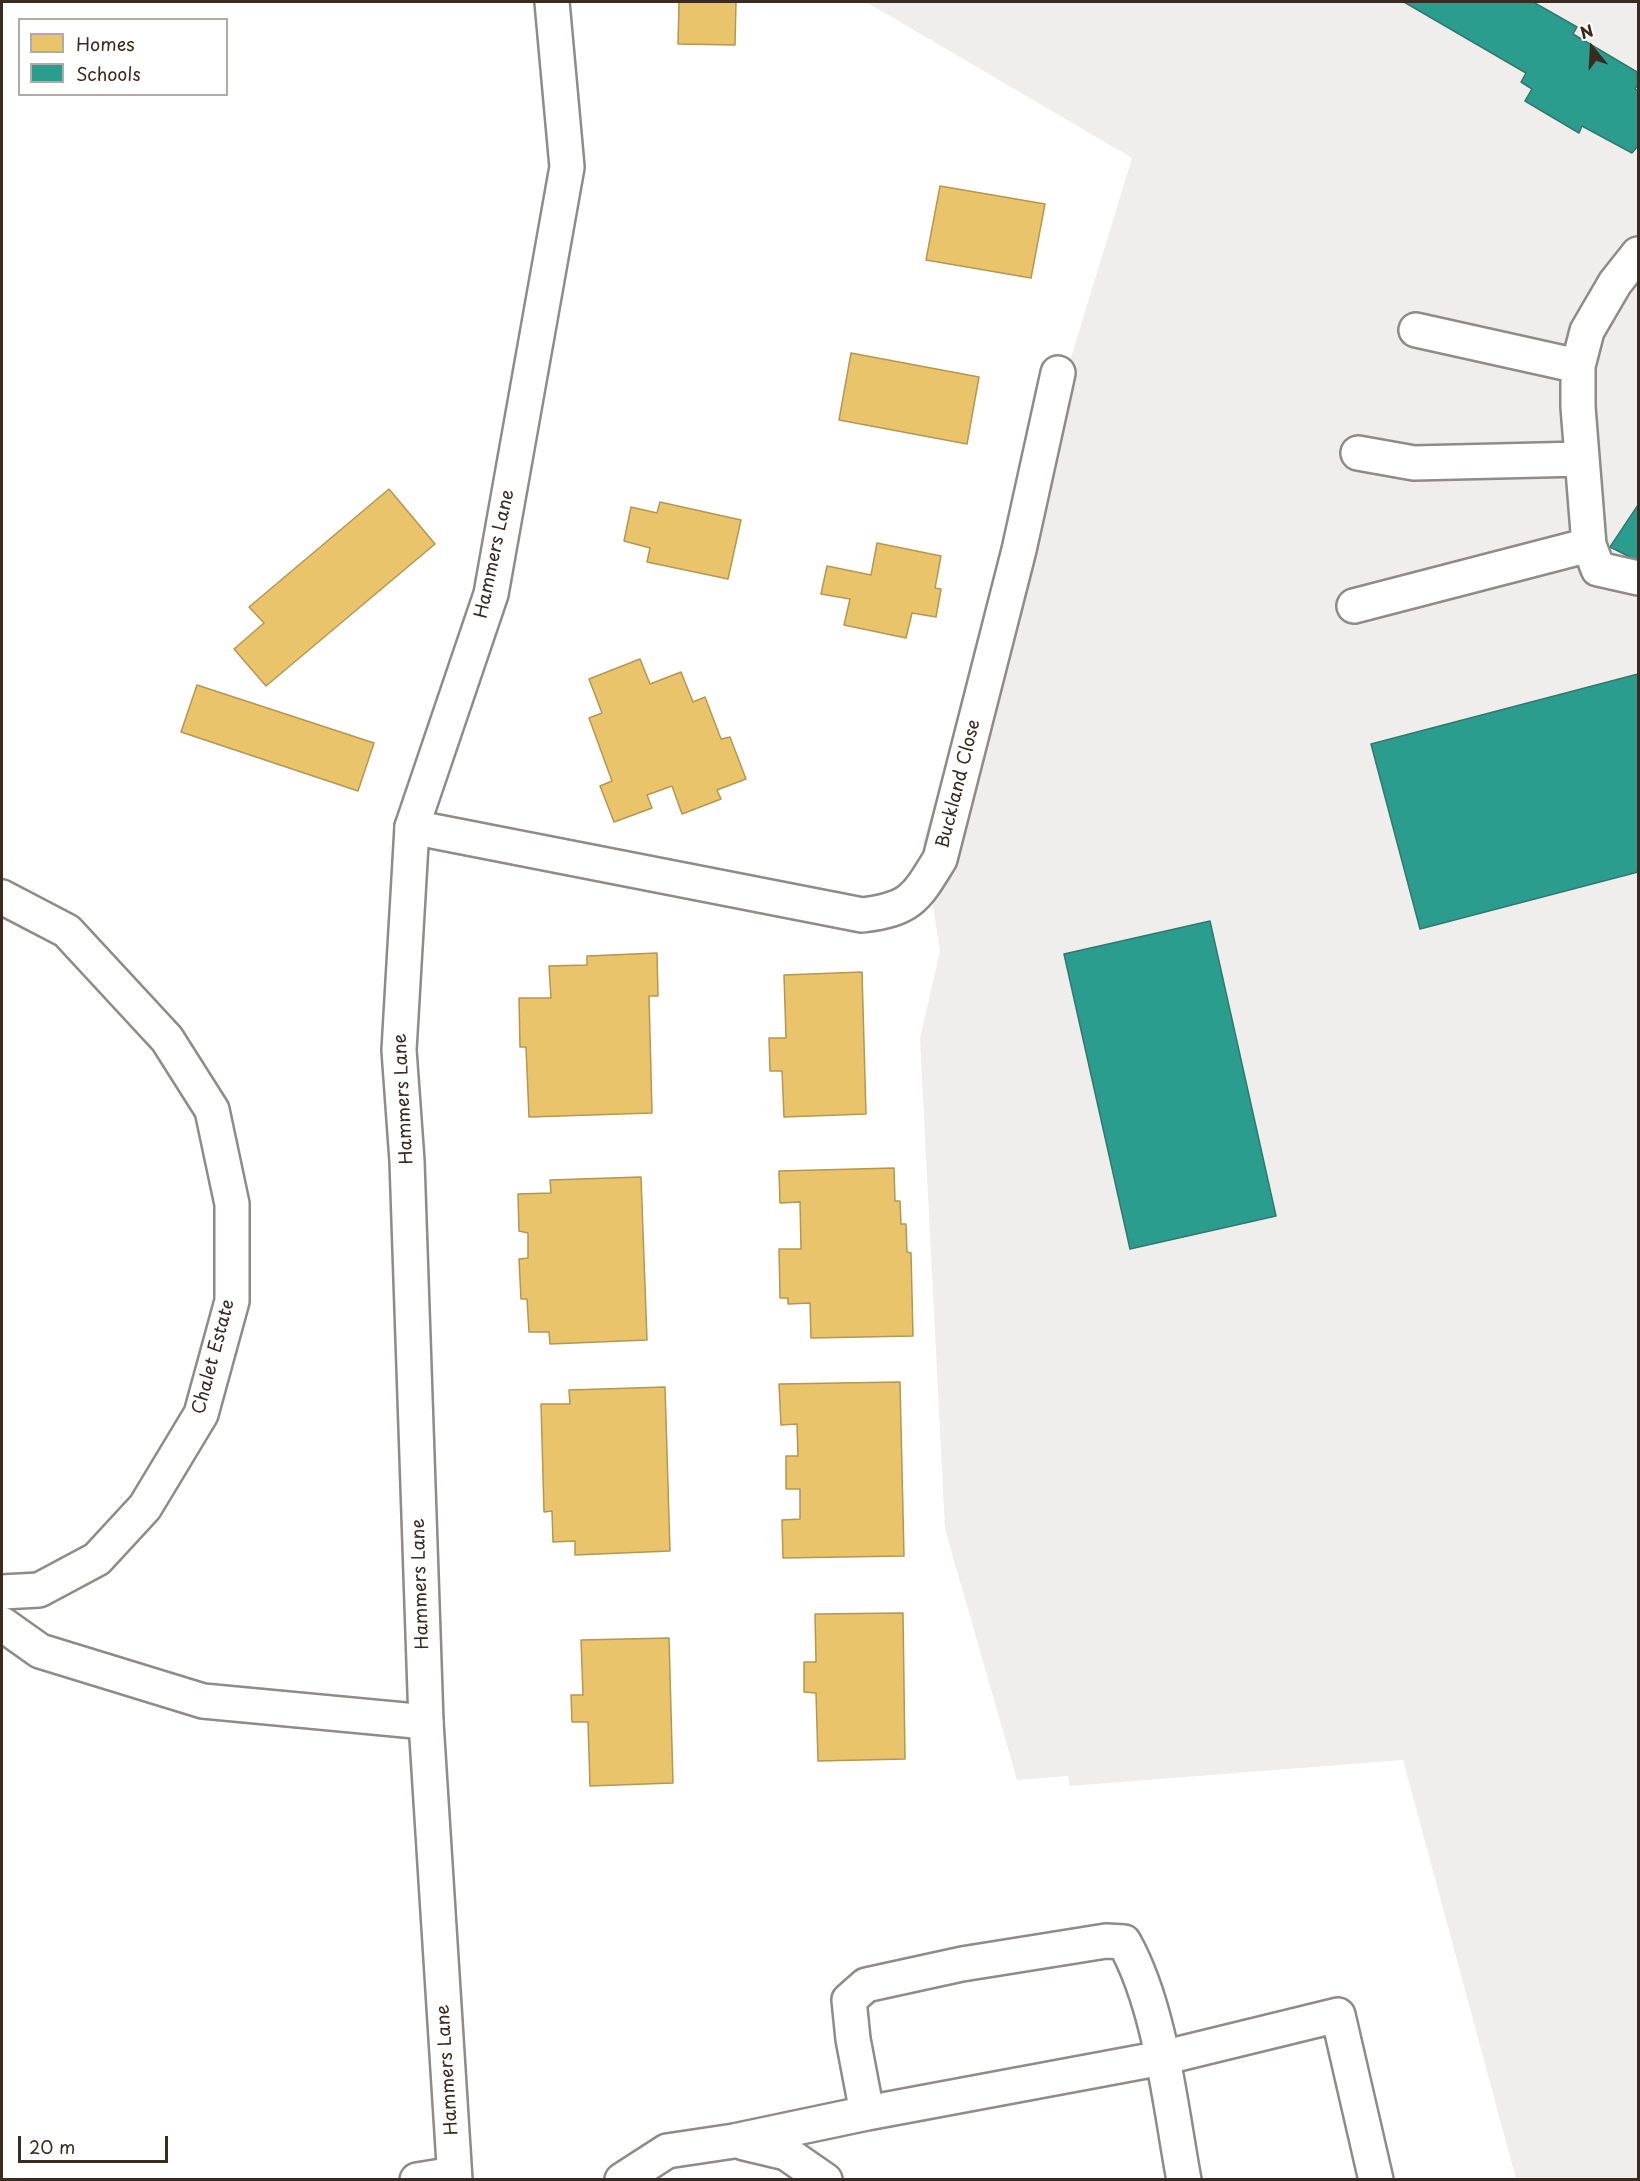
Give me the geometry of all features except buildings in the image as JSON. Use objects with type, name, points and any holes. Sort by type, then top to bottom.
[{"type":"street","name":"Hammers Lane","points":[[455,2177],[426,1722],[407,1161],[399,1050],[412,827],[491,594],[567,167],[552,2]]},
{"type":"street","points":[[1638,254],[1615,283],[1587,331],[1578,366],[1589,545],[1598,569],[1638,578]]},
{"type":"street","points":[[1416,330],[1578,366]]},
{"type":"street","name":"Buckland Close","points":[[412,827],[862,915],[888,912],[915,898],[940,859],[1019,550],[1058,373]]},
{"type":"street","points":[[1358,453],[1414,463],[1582,459]]},
{"type":"street","points":[[1354,606],[1589,545]]},
{"type":"street","name":"Chalet Estate","points":[[2,897],[67,931],[166,1039],[212,1110],[232,1204],[232,1301],[201,1414],[145,1506],[97,1559],[39,1590],[2,1592]]},
{"type":"street","points":[[2,1624],[40,1650],[202,1701],[426,1722]]},
{"type":"street","points":[[867,2113],[852,2039],[849,2000],[866,1985],[962,1964],[1106,1941],[1124,1942],[1137,1966],[1162,2058],[1184,2180]]},
{"type":"street","points":[[622,2180],[667,2151],[734,2141],[867,2113],[1162,2058],[1338,2015],[1376,2180]]},
{"type":"street","points":[[734,2141],[786,2153],[825,2180]]},
{"type":"street","points":[[417,2180],[455,2177]]},
{"type":"shaded area","points":[[866,2],[1638,2],[1638,2179],[1516,2179],[1403,1760],[1070,1786],[1068,1776],[1017,1780],[945,1529],[920,1038],[940,951],[923,842],[1132,158]]}]
